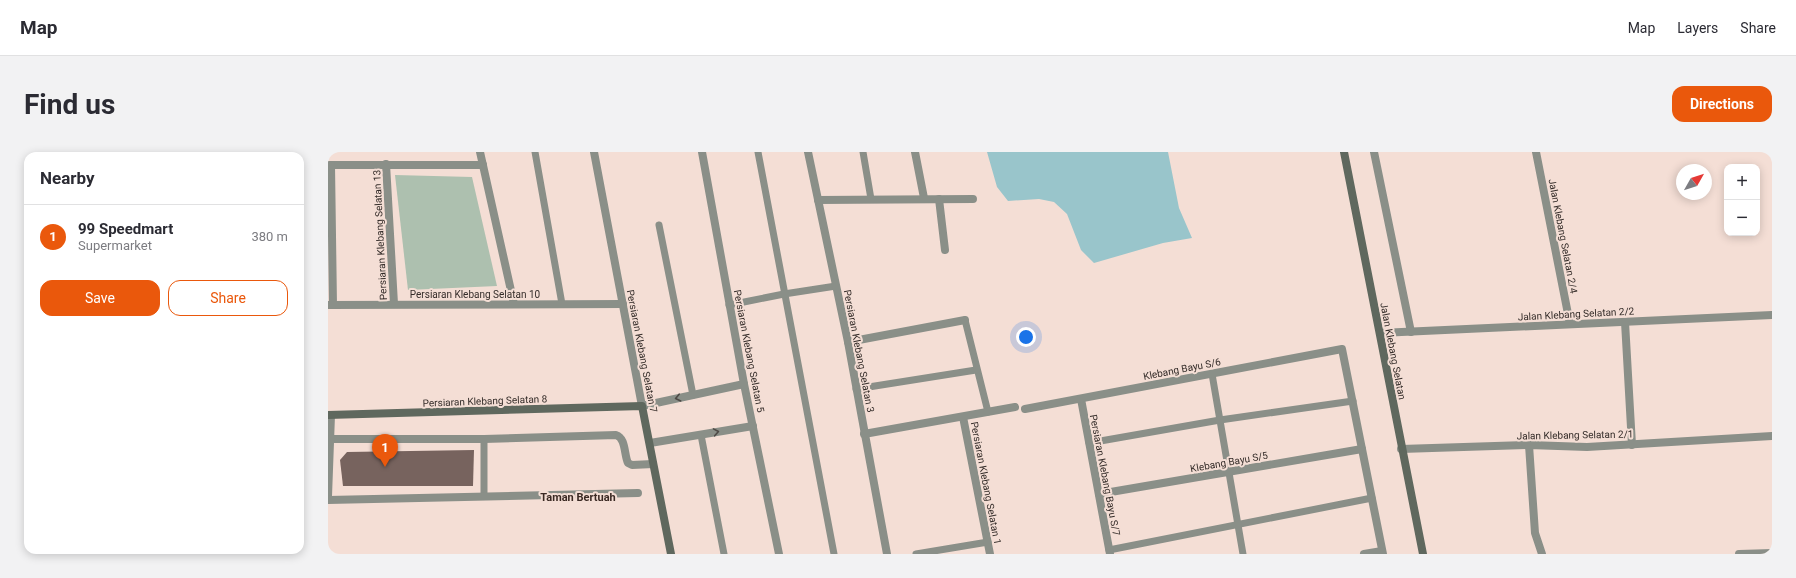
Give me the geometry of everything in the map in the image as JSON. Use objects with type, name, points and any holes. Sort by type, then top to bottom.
[{"type":"street","points":[[480,152],[514,304]]},
{"type":"street","name":"Persiaran Klebang Selatan 7","points":[[594,152],[671,554]]},
{"type":"street","name":"Persiaran Klebang Selatan 5","points":[[702,152],[744,384],[779,554]]},
{"type":"street","name":"Persiaran Klebang Selatan 3","points":[[808,152],[848,342],[887,554]]},
{"type":"street","points":[[915,152],[924,198]]},
{"type":"street","name":"Jalan Klebang Selatan","points":[[1344,152],[1380,333],[1401,449],[1423,554]]},
{"type":"street","points":[[1374,152],[1412,332]]},
{"type":"street","name":"Jalan Klebang Selatan 2/4","points":[[1536,152],[1570,324]]},
{"type":"street","name":"Persiaran Klebang Selatan 13","points":[[386,164],[394,304]]},
{"type":"street","points":[[330,305],[329,165],[483,165]]},
{"type":"street","points":[[818,200],[924,198],[973,199]]},
{"type":"street","points":[[939,199],[945,250]]},
{"type":"street","name":"Persiaran Klebang Selatan 10","points":[[330,305],[623,304]]},
{"type":"street","name":"Jalan Klebang Selatan 2/2","points":[[1380,333],[1772,315]]},
{"type":"street","points":[[848,342],[965,320]]},
{"type":"street","points":[[1625,322],[1632,445]]},
{"type":"street","name":"Klebang Bayu S/6","points":[[1025,409],[1342,349],[1352,401]]},
{"type":"street","points":[[642,406],[744,384]]},
{"type":"street","name":"Persiaran Klebang Bayu S/7","points":[[1081,399],[1110,552]]},
{"type":"street","points":[[1352,401],[1382,552],[1364,554]]},
{"type":"street","name":"Persiaran Klebang Selatan 8","points":[[330,415],[642,406]]},
{"type":"street","points":[[864,434],[1015,407]]},
{"type":"street","points":[[328,496],[331,439],[330,415]]},
{"type":"street","name":"Persiaran Klebang Selatan 1","points":[[963,417],[990,554]]},
{"type":"street","points":[[650,444],[753,426]]},
{"type":"street","points":[[331,439],[484,439],[616,435],[621,438],[627,461],[630,464],[653,464]]},
{"type":"street","name":"Jalan Klebang Selatan 2/1","points":[[1401,449],[1529,445],[1587,447],[1772,436]]},
{"type":"street","points":[[1529,445],[1535,533],[1542,554]]},
{"type":"street","name":"Klebang Bayu S/5","points":[[1099,494],[1362,449]]},
{"type":"street","points":[[328,500],[638,493]]},
{"type":"street","points":[[1739,554],[1772,553]]},
{"type":"lane","points":[[535,152],[562,304]]},
{"type":"lane","points":[[758,152],[834,554]]},
{"type":"lane","points":[[863,152],[871,199]]},
{"type":"lane","points":[[659,225],[693,395]]},
{"type":"lane","points":[[729,305],[784,294],[836,286]]},
{"type":"lane","points":[[965,320],[976,370],[988,412]]},
{"type":"lane","points":[[856,389],[976,370]]},
{"type":"lane","points":[[1212,374],[1243,554]]},
{"type":"lane","points":[[1089,443],[1220,420],[1352,401]]},
{"type":"lane","points":[[701,435],[724,554]]},
{"type":"lane","points":[[484,439],[484,496]]},
{"type":"lane","points":[[1110,552],[1372,498]]},
{"type":"lane","points":[[916,554],[940,552],[988,542]]},
{"type":"green space","points":[[395,175],[472,177],[497,286],[408,290]]},
{"type":"water","points":[[987,152],[1168,152],[1179,208],[1192,238],[1163,243],[1094,263],[1081,250],[1067,214],[1054,202],[1039,199],[1008,201],[997,187]]},
{"type":"building","points":[[474,450],[473,486],[343,486],[340,460],[347,452]]},
{"type":"place","name":"99 Speedmart","points":[[385,467]]},
{"type":"district","name":"Taman Bertuah","points":[[578,497]]}]
